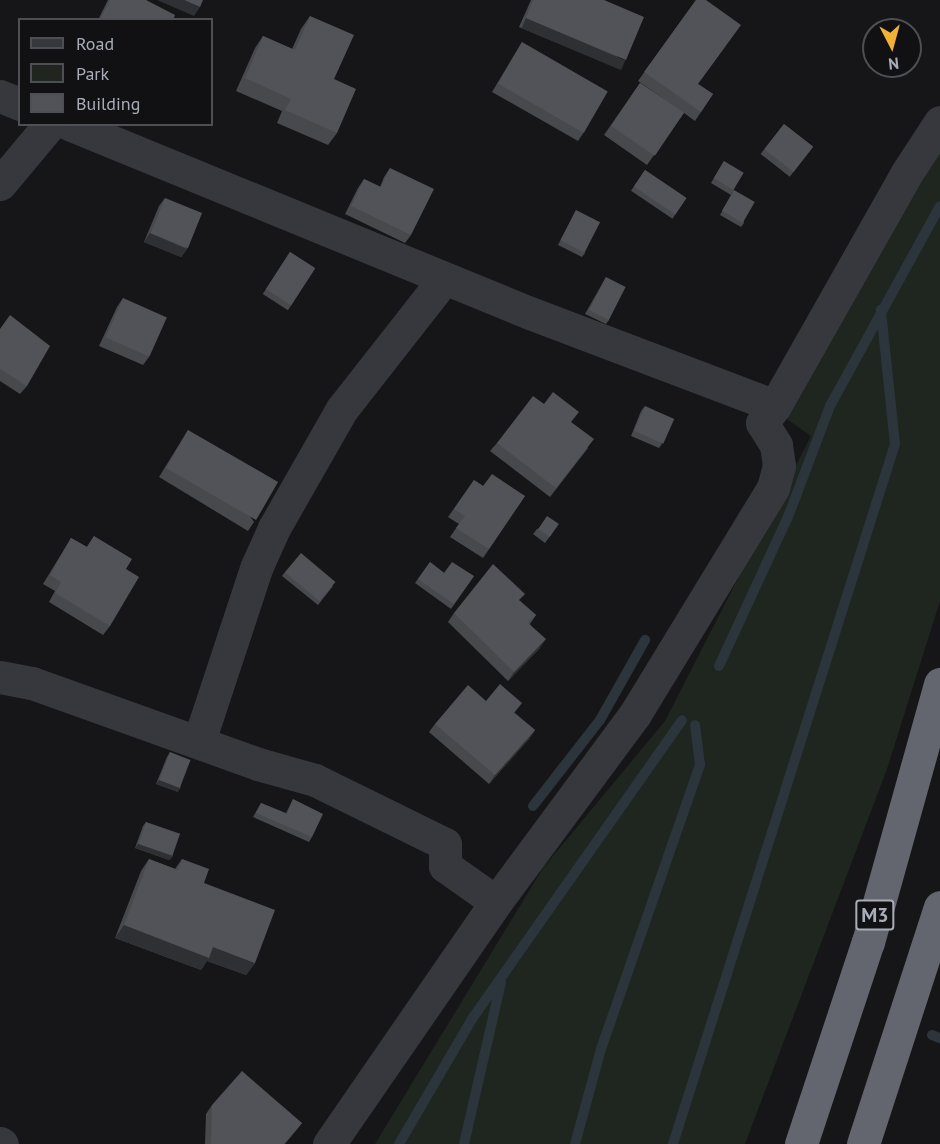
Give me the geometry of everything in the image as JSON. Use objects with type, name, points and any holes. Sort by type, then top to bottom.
[{"type":"highway","name":"M3","points":[[801,1144],[868,942],[940,684]]},
{"type":"highway","points":[[863,1144],[940,907]]},
{"type":"street","points":[[0,96],[18,103]]},
{"type":"street","points":[[330,1144],[496,902],[635,714],[773,488],[779,466],[776,445],[762,423],[775,406],[906,174],[940,122]]},
{"type":"street","points":[[0,184],[48,126]]},
{"type":"street","points":[[74,126],[444,279],[775,406]]},
{"type":"street","points":[[199,741],[257,566],[274,528],[342,409],[444,279]]},
{"type":"street","points":[[0,677],[32,683],[315,780],[445,844],[445,866],[496,902]]},
{"type":"green space","points":[[940,111],[940,601],[887,769],[745,1144],[375,1144],[543,868],[665,721],[811,436],[767,405]]},
{"type":"building","points":[[110,0],[146,0],[175,15],[174,18],[101,18]]},
{"type":"building","points":[[184,0],[203,0],[200,7]]},
{"type":"building","points":[[533,0],[604,0],[644,17],[626,60],[526,18]]},
{"type":"building","points":[[696,0],[706,0],[741,25],[698,84],[713,94],[701,112],[644,72]]},
{"type":"building","points":[[310,16],[354,35],[334,79],[356,89],[337,133],[285,110],[291,99],[245,78],[263,36],[295,50]]},
{"type":"building","points":[[522,42],[608,92],[584,133],[498,84]]},
{"type":"building","points":[[640,83],[684,113],[655,156],[611,126]]},
{"type":"building","points":[[784,124],[813,147],[793,172],[764,149]]},
{"type":"building","points":[[724,161],[744,173],[733,190],[714,178]]},
{"type":"building","points":[[390,168],[434,189],[411,235],[351,206],[364,179],[381,187]]},
{"type":"building","points":[[645,170],[686,198],[675,215],[634,187]]},
{"type":"building","points":[[734,190],[755,202],[743,223],[722,211]]},
{"type":"building","points":[[165,198],[202,213],[188,248],[151,233]]},
{"type":"building","points":[[576,210],[600,222],[585,253],[561,240]]},
{"type":"building","points":[[290,252],[315,268],[291,305],[266,289]]},
{"type":"building","points":[[606,277],[626,287],[609,320],[589,310]]},
{"type":"building","points":[[123,298],[167,318],[149,357],[106,337]]},
{"type":"building","points":[[10,315],[50,346],[27,386],[0,369],[0,329]]},
{"type":"building","points":[[553,392],[579,412],[571,422],[594,439],[556,488],[497,443],[533,396],[544,404]]},
{"type":"building","points":[[645,406],[674,419],[663,444],[634,431]]},
{"type":"building","points":[[188,430],[278,482],[256,520],[166,468]]},
{"type":"building","points":[[492,474],[525,496],[489,549],[456,528],[465,516],[454,509],[474,480],[483,486]]},
{"type":"building","points":[[547,516],[559,524],[550,537],[538,529]]},
{"type":"building","points":[[94,536],[132,559],[126,569],[139,577],[110,626],[55,593],[61,582],[50,575],[71,538],[87,547]]},
{"type":"building","points":[[301,553],[335,582],[319,601],[285,572]]},
{"type":"building","points":[[430,562],[444,573],[452,562],[474,576],[454,604],[418,579]]},
{"type":"building","points":[[493,564],[525,594],[519,600],[536,615],[528,623],[546,639],[514,672],[454,613]]},
{"type":"building","points":[[500,684],[522,703],[514,713],[535,730],[495,775],[435,724],[468,685],[486,701]]},
{"type":"building","points":[[170,752],[191,760],[180,788],[159,780]]},
{"type":"building","points":[[293,799],[323,814],[312,837],[256,813],[261,803],[287,814]]},
{"type":"building","points":[[146,822],[180,834],[173,855],[139,844]]},
{"type":"building","points":[[149,859],[178,870],[182,859],[209,869],[204,883],[275,910],[255,963],[213,947],[209,958],[124,925]]},
{"type":"building","points":[[242,1071],[302,1123],[284,1144],[211,1144],[212,1105]]},
{"type":"waterway","points":[[719,666],[788,517],[830,406],[940,206]]},
{"type":"waterway","points":[[673,1144],[895,444],[881,310]]},
{"type":"waterway","points":[[533,806],[600,720],[645,640]]},
{"type":"waterway","points":[[399,1144],[472,1019],[682,720]]},
{"type":"waterway","points":[[575,1144],[601,1049],[700,765],[695,725]]},
{"type":"waterway","points":[[464,1144],[501,982]]},
{"type":"waterway","points":[[932,1035],[940,1038]]}]
